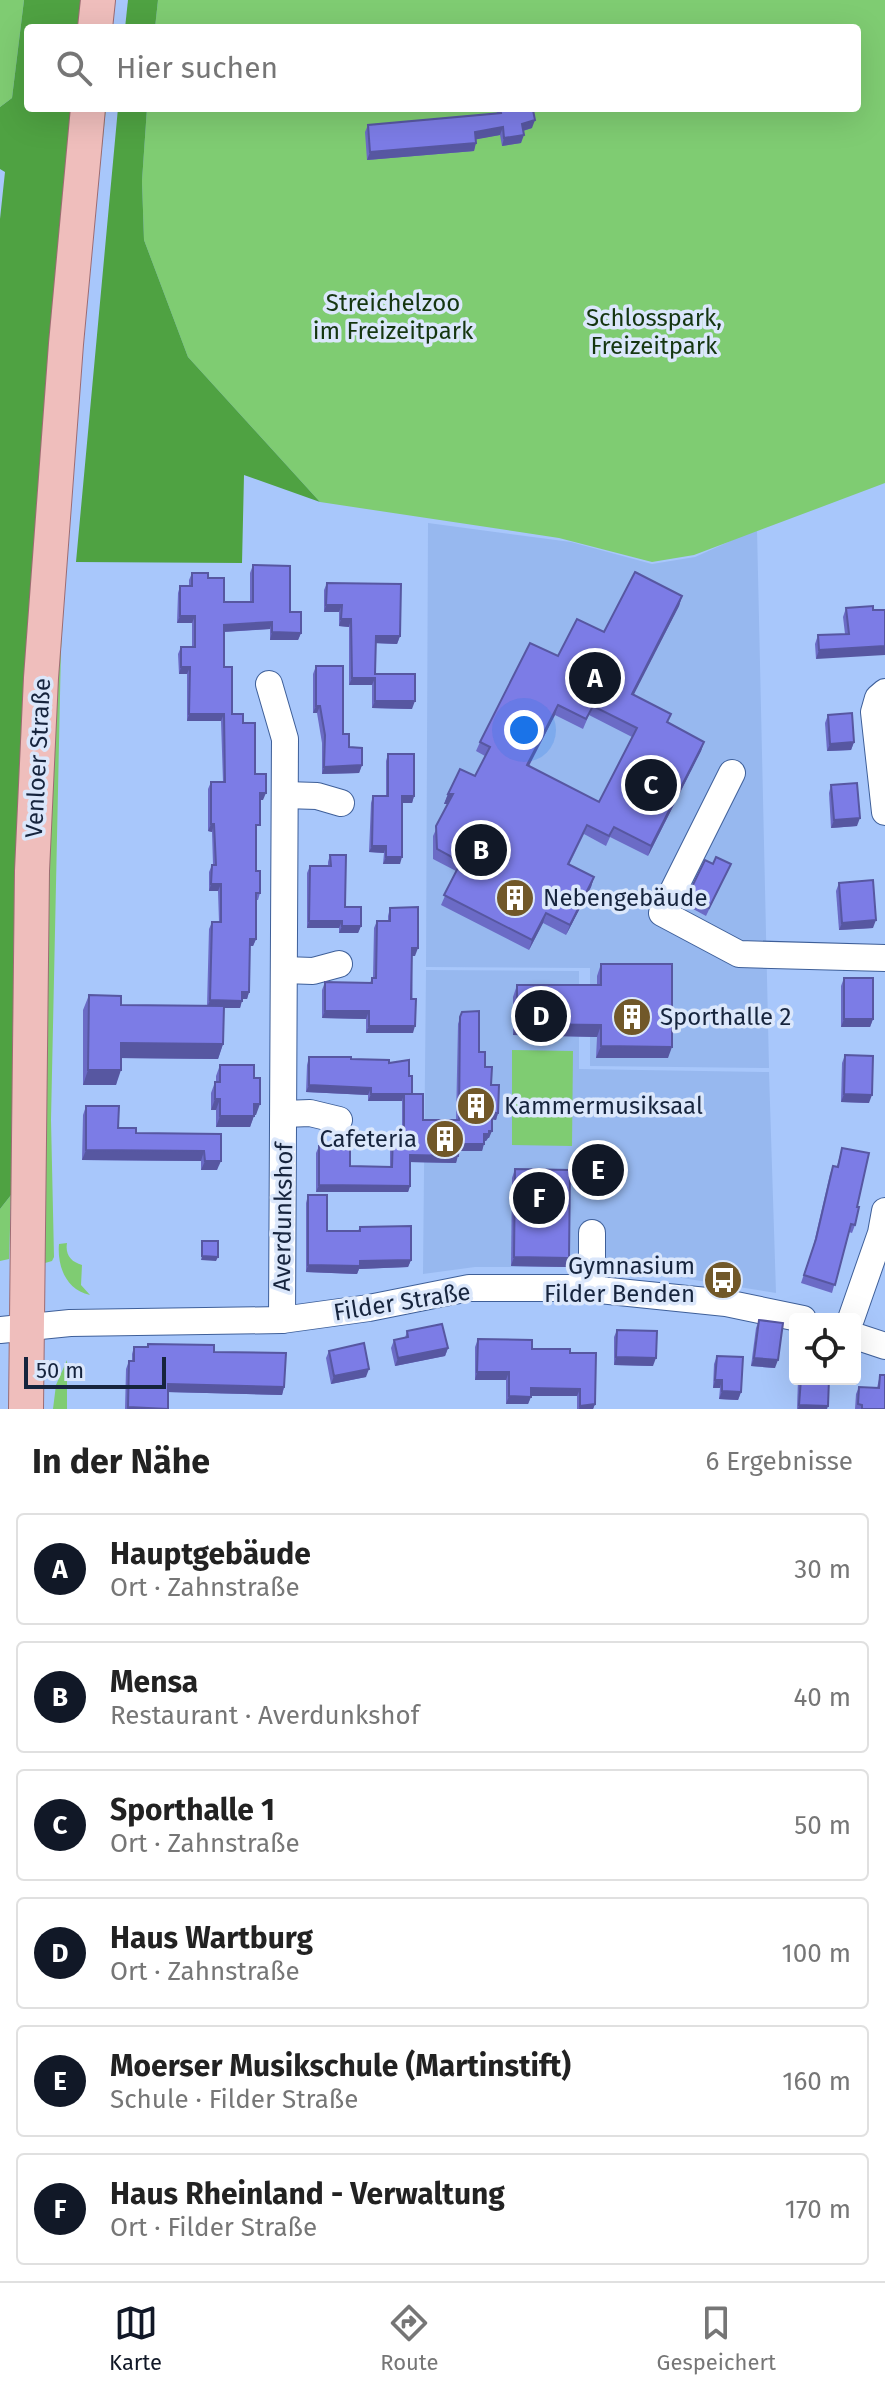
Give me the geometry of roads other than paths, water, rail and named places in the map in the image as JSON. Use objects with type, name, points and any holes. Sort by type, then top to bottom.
[{"type":"main road","points":[[95,24],[98,0]]},
{"type":"main road","name":"Venloer Straße","points":[[26,1409],[14,1328],[39,722],[66,344],[88,112]]},
{"type":"street","name":"Averdunkshof","points":[[269,684],[285,739],[282,1320]]},
{"type":"street","points":[[882,695],[874,712],[885,812]]},
{"type":"street","points":[[732,773],[662,913],[739,954],[885,958]]},
{"type":"street","points":[[285,795],[317,796],[341,803]]},
{"type":"street","points":[[284,970],[313,971],[339,964]]},
{"type":"street","name":"Averdunkshof","points":[[284,1114],[310,1113],[339,1120]]},
{"type":"street","points":[[853,1313],[881,1233],[885,1211]]},
{"type":"street","points":[[592,1233],[592,1289]]},
{"type":"street","name":"Filder Straße","points":[[14,1328],[70,1323],[282,1320],[369,1308],[469,1288],[592,1289],[726,1303],[789,1316]]},
{"type":"street","points":[[861,1338],[885,1346]]},
{"type":"place","name":"Hauptgebäude","points":[[595,678]]},
{"type":"place","name":"Sporthalle 1","points":[[651,785]]},
{"type":"place","name":"Mensa","points":[[481,850]]},
{"type":"place","name":"Nebengebäude","points":[[515,898]]},
{"type":"place","name":"Haus Wartburg","points":[[541,1016]]},
{"type":"place","name":"Sporthalle 2","points":[[632,1017]]},
{"type":"place","name":"Kammermusiksaal","points":[[476,1106]]},
{"type":"place","name":"Cafeteria","points":[[445,1139]]},
{"type":"place","name":"Moerser Musikschule (Martinstift)","points":[[598,1170]]},
{"type":"place","name":"Haus Rheinland - Verwaltung","points":[[539,1198]]},
{"type":"place","name":"Gymnasium Filder Benden","points":[[723,1280]]},
{"type":"park label","name":"Streichelzoo im Freizeitpark","points":[[393,317]]},
{"type":"park label","name":"Schlosspark, Freizeitpark","points":[[654,332]]}]
